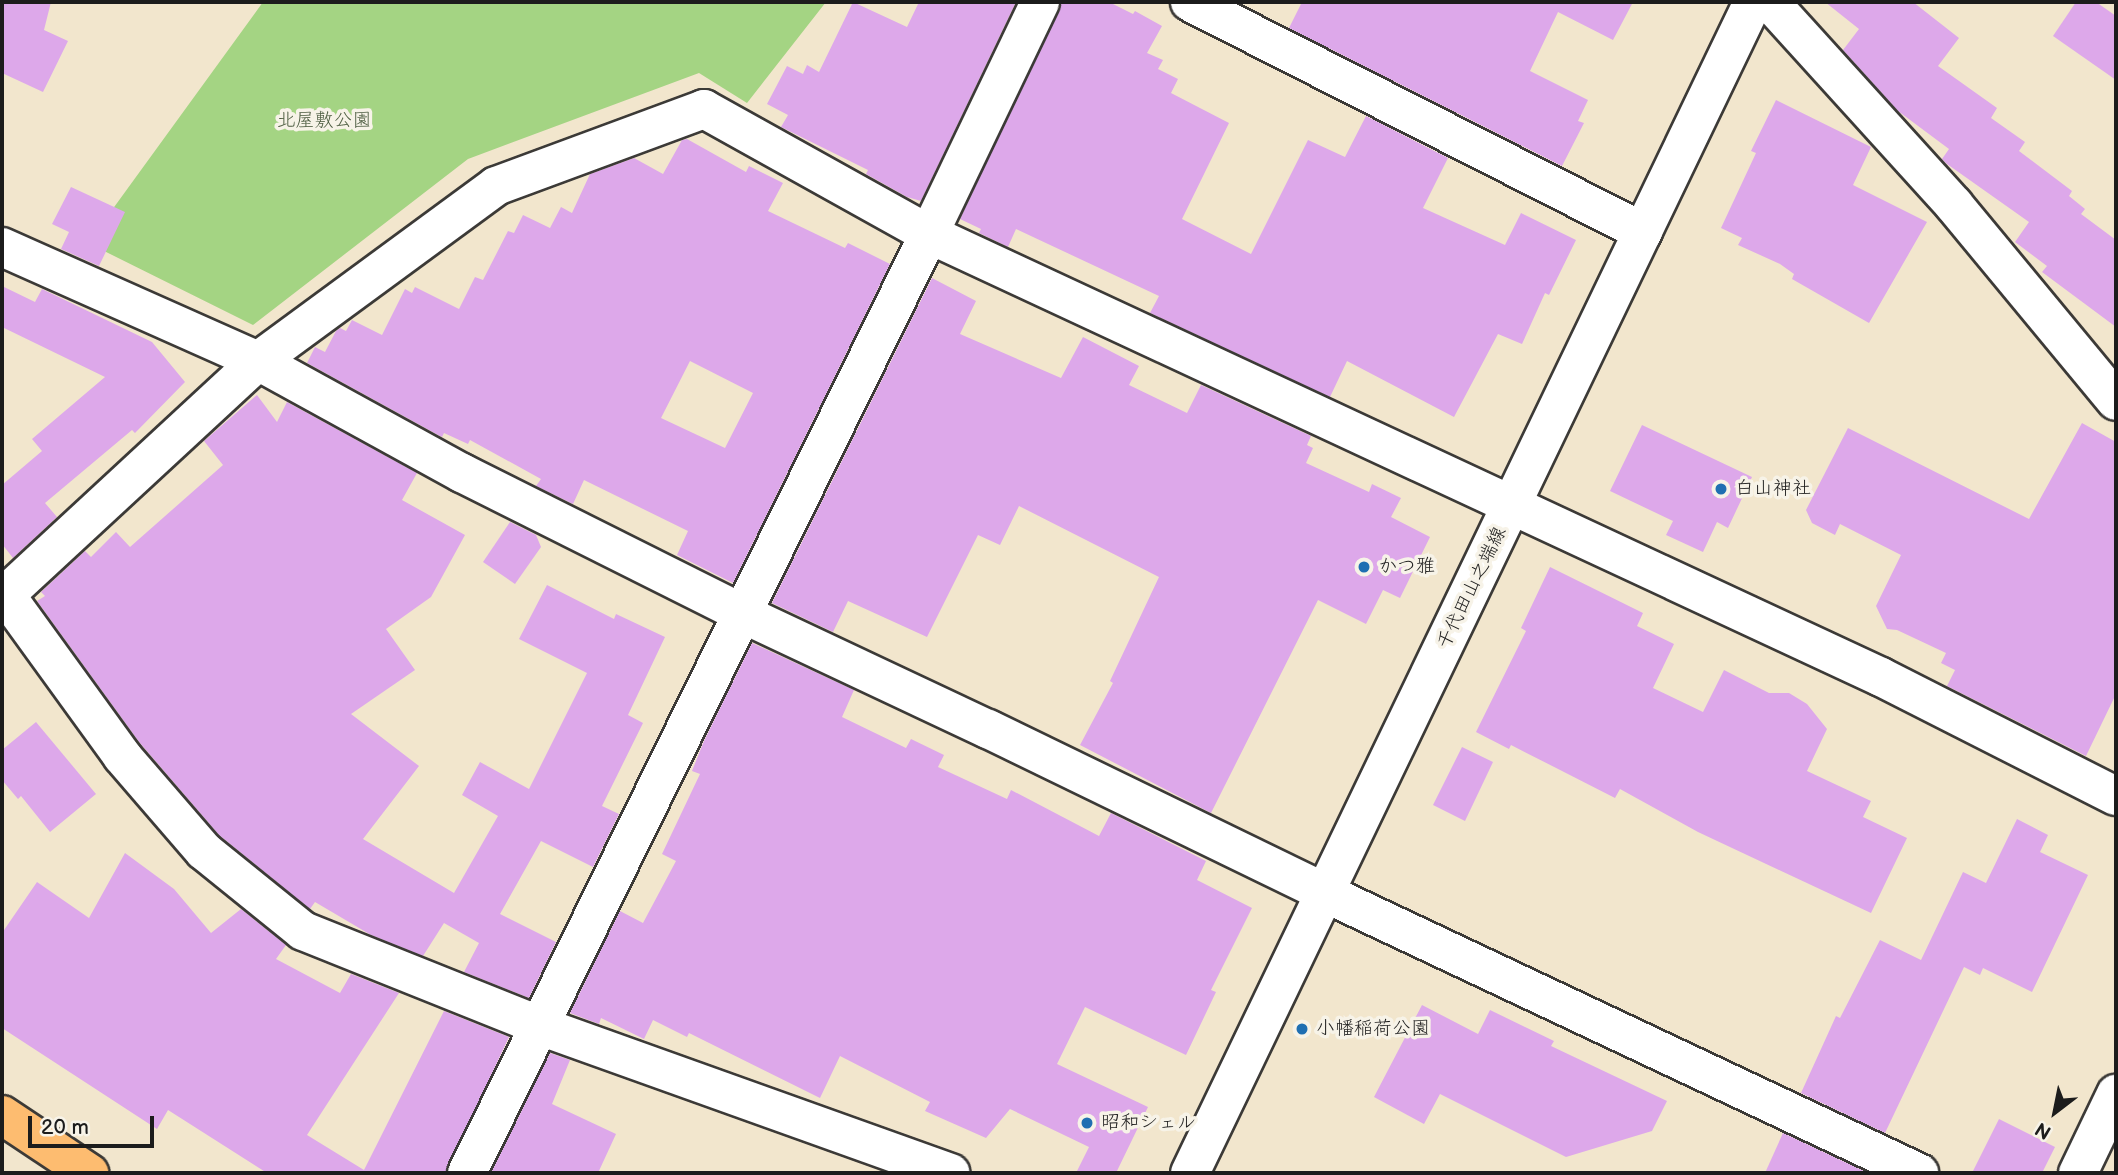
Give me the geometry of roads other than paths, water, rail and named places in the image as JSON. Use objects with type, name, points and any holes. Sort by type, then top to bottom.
[{"type":"main road","points":[[2,1116],[89,1173]]},
{"type":"street","points":[[467,1173],[929,234],[1040,2]]},
{"type":"street","points":[[1190,2],[1643,232]]},
{"type":"street","name":"千代田山之端線","points":[[1190,1173],[1753,2]]},
{"type":"street","points":[[1770,2],[1954,205],[2116,401]]},
{"type":"street","points":[[951,1173],[540,1026],[303,931],[204,851],[122,756],[3,594],[258,361],[496,186],[704,109],[929,234],[1881,677],[2116,796]]},
{"type":"street","points":[[2,247],[258,361],[462,473],[741,613],[1325,893],[1919,1173]]},
{"type":"street","points":[[2078,1173],[2116,1094]]},
{"type":"place","name":"白山神社","points":[[1721,489]]},
{"type":"place","name":"かつ雅","points":[[1364,567]]},
{"type":"place","name":"小幡稲荷公園","points":[[1302,1029]]},
{"type":"place","name":"昭和シェル","points":[[1087,1123]]},
{"type":"park label","name":"北屋敷公園","points":[[324,121]]}]
